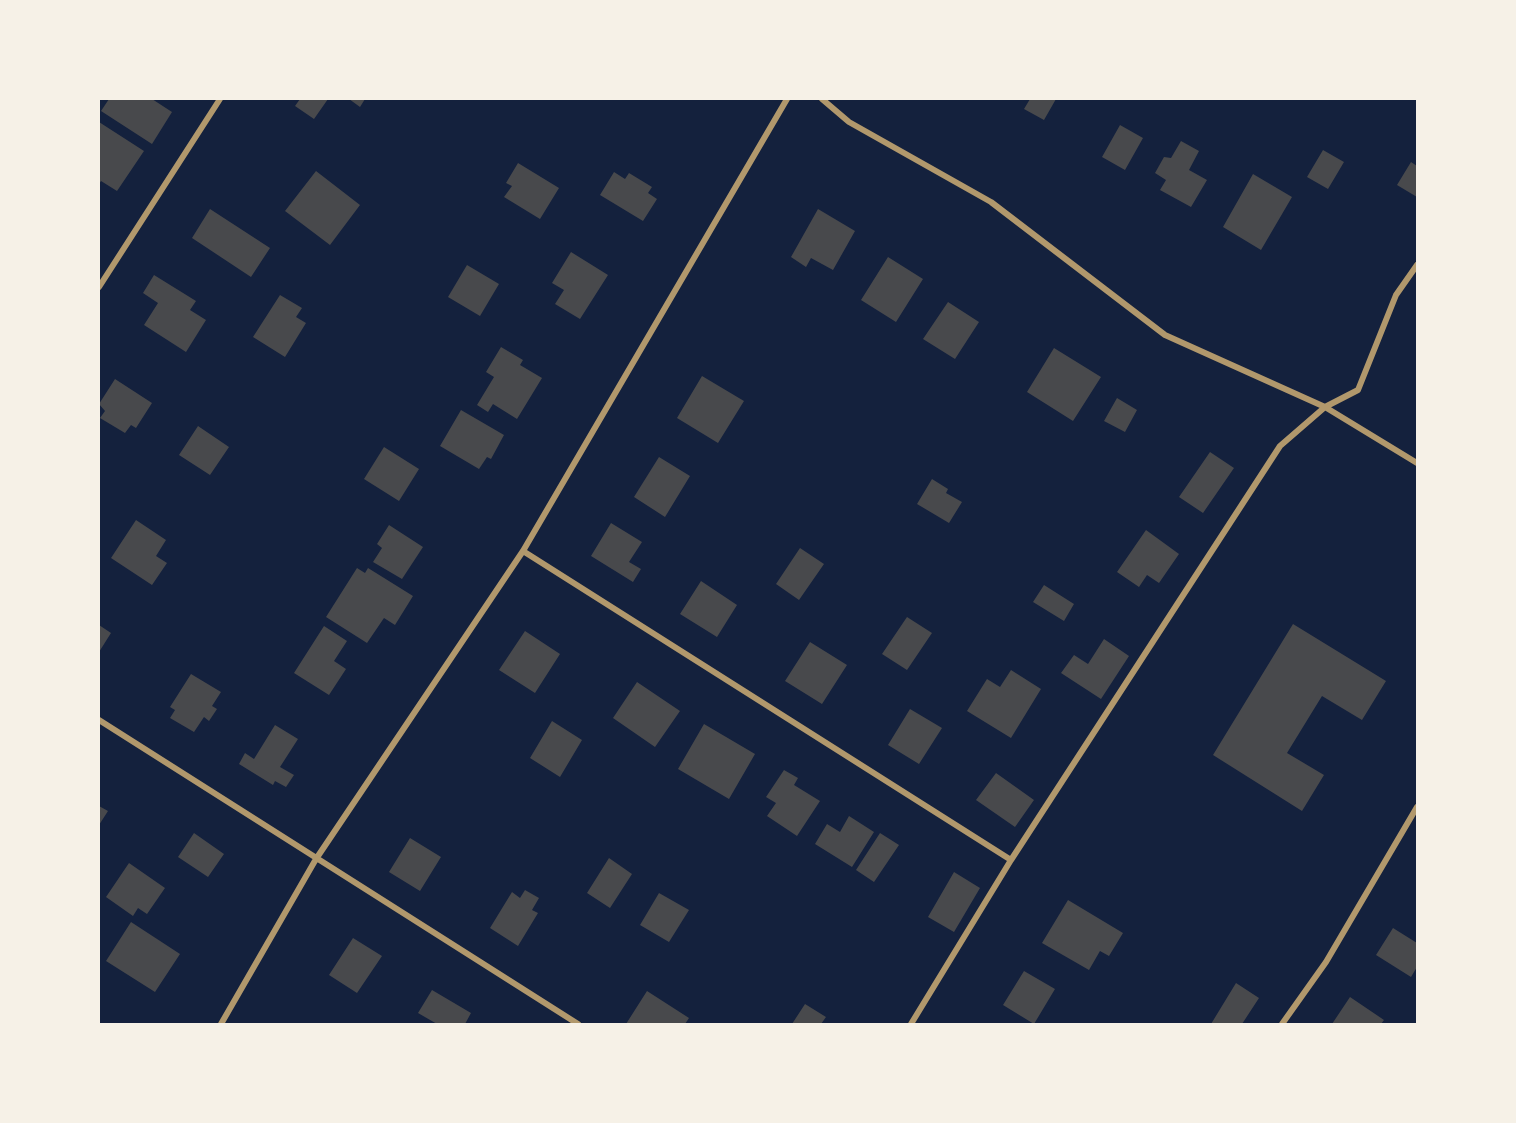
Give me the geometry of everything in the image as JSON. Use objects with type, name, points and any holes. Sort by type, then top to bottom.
[{"type":"street","points":[[99,287],[220,99]]},
{"type":"street","points":[[221,1024],[316,859],[523,551],[787,99]]},
{"type":"street","points":[[822,99],[849,122],[991,202],[1165,335],[1325,407],[1417,463]]},
{"type":"street","points":[[911,1024],[1011,860],[1280,446],[1325,407],[1358,390],[1396,295],[1417,265]]},
{"type":"street","points":[[523,551],[1011,860]]},
{"type":"street","points":[[99,720],[578,1024]]},
{"type":"street","points":[[1282,1024],[1326,962],[1417,807]]},
{"type":"building","points":[[109,99],[152,99],[172,112],[152,144],[101,111]]},
{"type":"building","points":[[300,99],[328,99],[314,119],[295,106]]},
{"type":"building","points":[[349,99],[365,99],[360,107]]},
{"type":"building","points":[[1030,99],[1056,99],[1044,120],[1024,109]]},
{"type":"building","points":[[99,122],[144,151],[117,191],[101,181],[99,184]]},
{"type":"building","points":[[1120,125],[1143,138],[1125,170],[1102,157]]},
{"type":"building","points":[[1181,141],[1199,151],[1189,170],[1207,180],[1191,207],[1160,190],[1166,180],[1155,173],[1164,157],[1171,158]]},
{"type":"building","points":[[1323,150],[1344,162],[1328,189],[1307,177]]},
{"type":"building","points":[[1411,162],[1417,166],[1417,197],[1397,185]]},
{"type":"building","points":[[518,163],[559,188],[540,219],[504,197],[512,186],[506,183]]},
{"type":"building","points":[[316,171],[360,205],[330,245],[285,211]]},
{"type":"building","points":[[614,172],[625,179],[629,173],[652,187],[648,193],[657,199],[643,221],[600,195]]},
{"type":"building","points":[[1253,174],[1292,197],[1261,250],[1223,227]]},
{"type":"building","points":[[210,209],[270,248],[251,277],[192,238]]},
{"type":"building","points":[[818,209],[855,231],[833,270],[811,258],[806,267],[791,257]]},
{"type":"building","points":[[571,252],[608,275],[580,319],[555,304],[564,290],[552,283]]},
{"type":"building","points":[[888,257],[923,279],[896,322],[861,300]]},
{"type":"building","points":[[467,265],[499,284],[480,316],[448,297]]},
{"type":"building","points":[[154,275],[196,301],[190,310],[206,320],[186,352],[144,325],[158,303],[143,293]]},
{"type":"building","points":[[280,295],[302,308],[296,317],[306,323],[285,357],[253,337]]},
{"type":"building","points":[[948,302],[979,322],[955,359],[923,339]]},
{"type":"building","points":[[501,347],[523,360],[520,365],[542,378],[517,419],[493,404],[488,412],[477,405],[494,377],[486,372]]},
{"type":"building","points":[[1054,348],[1101,377],[1073,421],[1027,392]]},
{"type":"building","points":[[702,376],[744,401],[718,443],[677,418]]},
{"type":"building","points":[[115,379],[152,403],[136,428],[131,425],[125,433],[100,418],[105,411],[99,404]]},
{"type":"building","points":[[1117,398],[1137,410],[1125,432],[1104,421]]},
{"type":"building","points":[[461,410],[504,435],[491,459],[487,457],[479,469],[440,446]]},
{"type":"building","points":[[198,426],[229,447],[210,475],[179,455]]},
{"type":"building","points":[[384,447],[419,469],[399,501],[364,479]]},
{"type":"building","points":[[1210,452],[1234,468],[1203,513],[1179,497]]},
{"type":"building","points":[[659,457],[690,476],[665,517],[634,497]]},
{"type":"building","points":[[932,479],[948,489],[946,493],[962,502],[949,523],[917,504]]},
{"type":"building","points":[[136,520],[166,540],[156,556],[167,563],[152,585],[111,558]]},
{"type":"building","points":[[611,523],[642,542],[629,562],[641,569],[633,582],[591,556]]},
{"type":"building","points":[[389,525],[423,547],[402,579],[373,562],[382,548],[377,544]]},
{"type":"building","points":[[1146,530],[1179,554],[1159,583],[1147,575],[1139,587],[1117,572]]},
{"type":"building","points":[[800,548],[824,564],[799,600],[776,584]]},
{"type":"building","points":[[357,568],[365,573],[368,568],[413,596],[395,625],[384,618],[367,643],[326,617]]},
{"type":"building","points":[[701,581],[737,605],[717,637],[680,614]]},
{"type":"building","points":[[1044,585],[1074,604],[1064,621],[1033,602]]},
{"type":"building","points":[[907,617],[932,633],[907,670],[882,654]]},
{"type":"building","points":[[1293,624],[1386,681],[1362,720],[1322,696],[1287,753],[1324,775],[1302,811],[1213,755]]},
{"type":"building","points":[[99,625],[111,633],[99,652]]},
{"type":"building","points":[[324,626],[347,641],[334,661],[346,669],[329,695],[294,673]]},
{"type":"building","points":[[525,631],[560,654],[535,693],[499,670]]},
{"type":"building","points":[[1104,639],[1129,656],[1101,699],[1061,673],[1074,655],[1088,664]]},
{"type":"building","points":[[810,642],[847,665],[822,704],[785,681]]},
{"type":"building","points":[[1011,670],[1041,689],[1011,738],[967,711],[987,679],[1000,687]]},
{"type":"building","points":[[191,674],[221,692],[212,706],[217,709],[209,721],[204,717],[194,732],[170,718],[175,710],[170,707]]},
{"type":"building","points":[[637,682],[680,711],[655,747],[613,718]]},
{"type":"building","points":[[910,709],[942,728],[919,764],[888,745]]},
{"type":"building","points":[[552,721],[582,740],[560,777],[530,758]]},
{"type":"building","points":[[704,724],[755,754],[729,799],[678,769]]},
{"type":"building","points":[[275,725],[298,739],[280,767],[294,775],[286,787],[275,781],[273,785],[239,764],[245,753],[254,759]]},
{"type":"building","points":[[784,770],[798,778],[794,785],[820,801],[797,836],[767,816],[776,803],[766,797]]},
{"type":"building","points":[[996,773],[1034,800],[1015,827],[976,800]]},
{"type":"building","points":[[99,806],[108,811],[99,825]]},
{"type":"building","points":[[849,816],[874,832],[852,867],[815,844],[827,824],[840,832]]},
{"type":"building","points":[[194,833],[224,854],[208,877],[178,857]]},
{"type":"building","points":[[880,833],[899,845],[874,882],[856,870]]},
{"type":"building","points":[[410,838],[441,857],[420,891],[389,872]]},
{"type":"building","points":[[609,858],[632,874],[610,908],[587,893]]},
{"type":"building","points":[[129,863],[165,888],[147,914],[138,908],[133,916],[106,897]]},
{"type":"building","points":[[954,872],[980,888],[954,932],[928,917]]},
{"type":"building","points":[[525,890],[539,898],[532,910],[538,913],[518,946],[490,928],[512,892],[520,898]]},
{"type":"building","points":[[659,893],[689,910],[669,942],[640,925]]},
{"type":"building","points":[[1068,900],[1123,933],[1109,956],[1100,951],[1089,970],[1042,943]]},
{"type":"building","points":[[131,922],[180,954],[155,992],[106,961]]},
{"type":"building","points":[[1393,928],[1417,943],[1417,967],[1411,977],[1376,955]]},
{"type":"building","points":[[353,938],[382,956],[357,993],[329,975]]},
{"type":"building","points":[[1024,971],[1055,989],[1034,1024],[1003,1005]]},
{"type":"building","points":[[1236,983],[1259,998],[1242,1024],[1211,1024]]},
{"type":"building","points":[[432,990],[471,1013],[465,1024],[437,1024],[418,1013]]},
{"type":"building","points":[[647,991],[689,1018],[685,1024],[626,1024]]},
{"type":"building","points":[[1350,997],[1384,1020],[1381,1024],[1332,1024]]},
{"type":"building","points":[[805,1004],[826,1017],[821,1024],[792,1024]]}]
